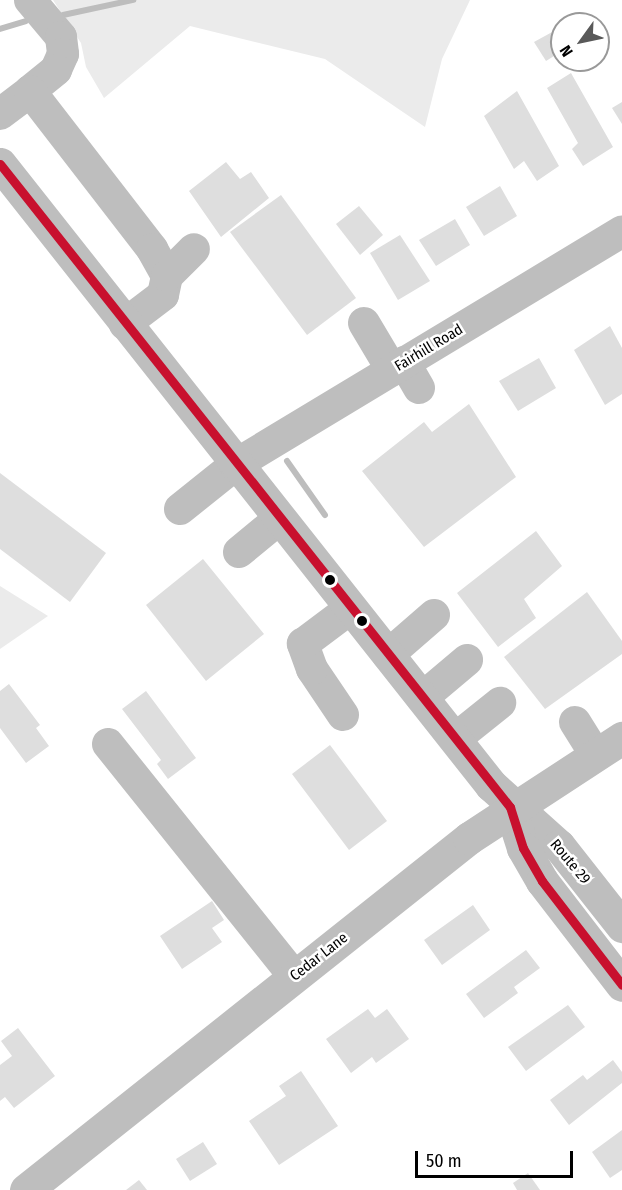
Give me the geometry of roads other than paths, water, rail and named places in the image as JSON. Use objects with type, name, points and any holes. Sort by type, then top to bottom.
[{"type":"main road","name":"Route 29","points":[[0,164],[235,465],[510,807],[559,846],[616,907]]},
{"type":"main road","name":"Cedar Lane","points":[[26,1190],[510,807],[609,746]]},
{"type":"main road","name":"Route 29","points":[[510,807],[523,848],[542,881],[622,985]]},
{"type":"street","points":[[0,114],[56,70],[63,54],[61,37],[30,0]]},
{"type":"street","points":[[30,91],[152,249],[167,276]]},
{"type":"street","name":"Fairhill Road","points":[[180,509],[235,465],[295,443],[622,232]]},
{"type":"street","points":[[125,324],[163,295],[167,276],[194,249]]},
{"type":"street","points":[[364,323],[405,373]]},
{"type":"street","points":[[239,552],[279,519]]},
{"type":"street","points":[[343,715],[312,669],[303,644],[351,608]]},
{"type":"street","points":[[388,655],[434,615]]},
{"type":"street","points":[[422,698],[467,660]]},
{"type":"street","points":[[454,739],[500,703]]},
{"type":"street","points":[[575,722],[609,746]]},
{"type":"street","points":[[108,744],[294,976]]},
{"type":"waterway","points":[[63,15],[133,0]]},
{"type":"waterway","points":[[0,29],[26,21]]},
{"type":"waterway","points":[[287,461],[325,515]]}]
